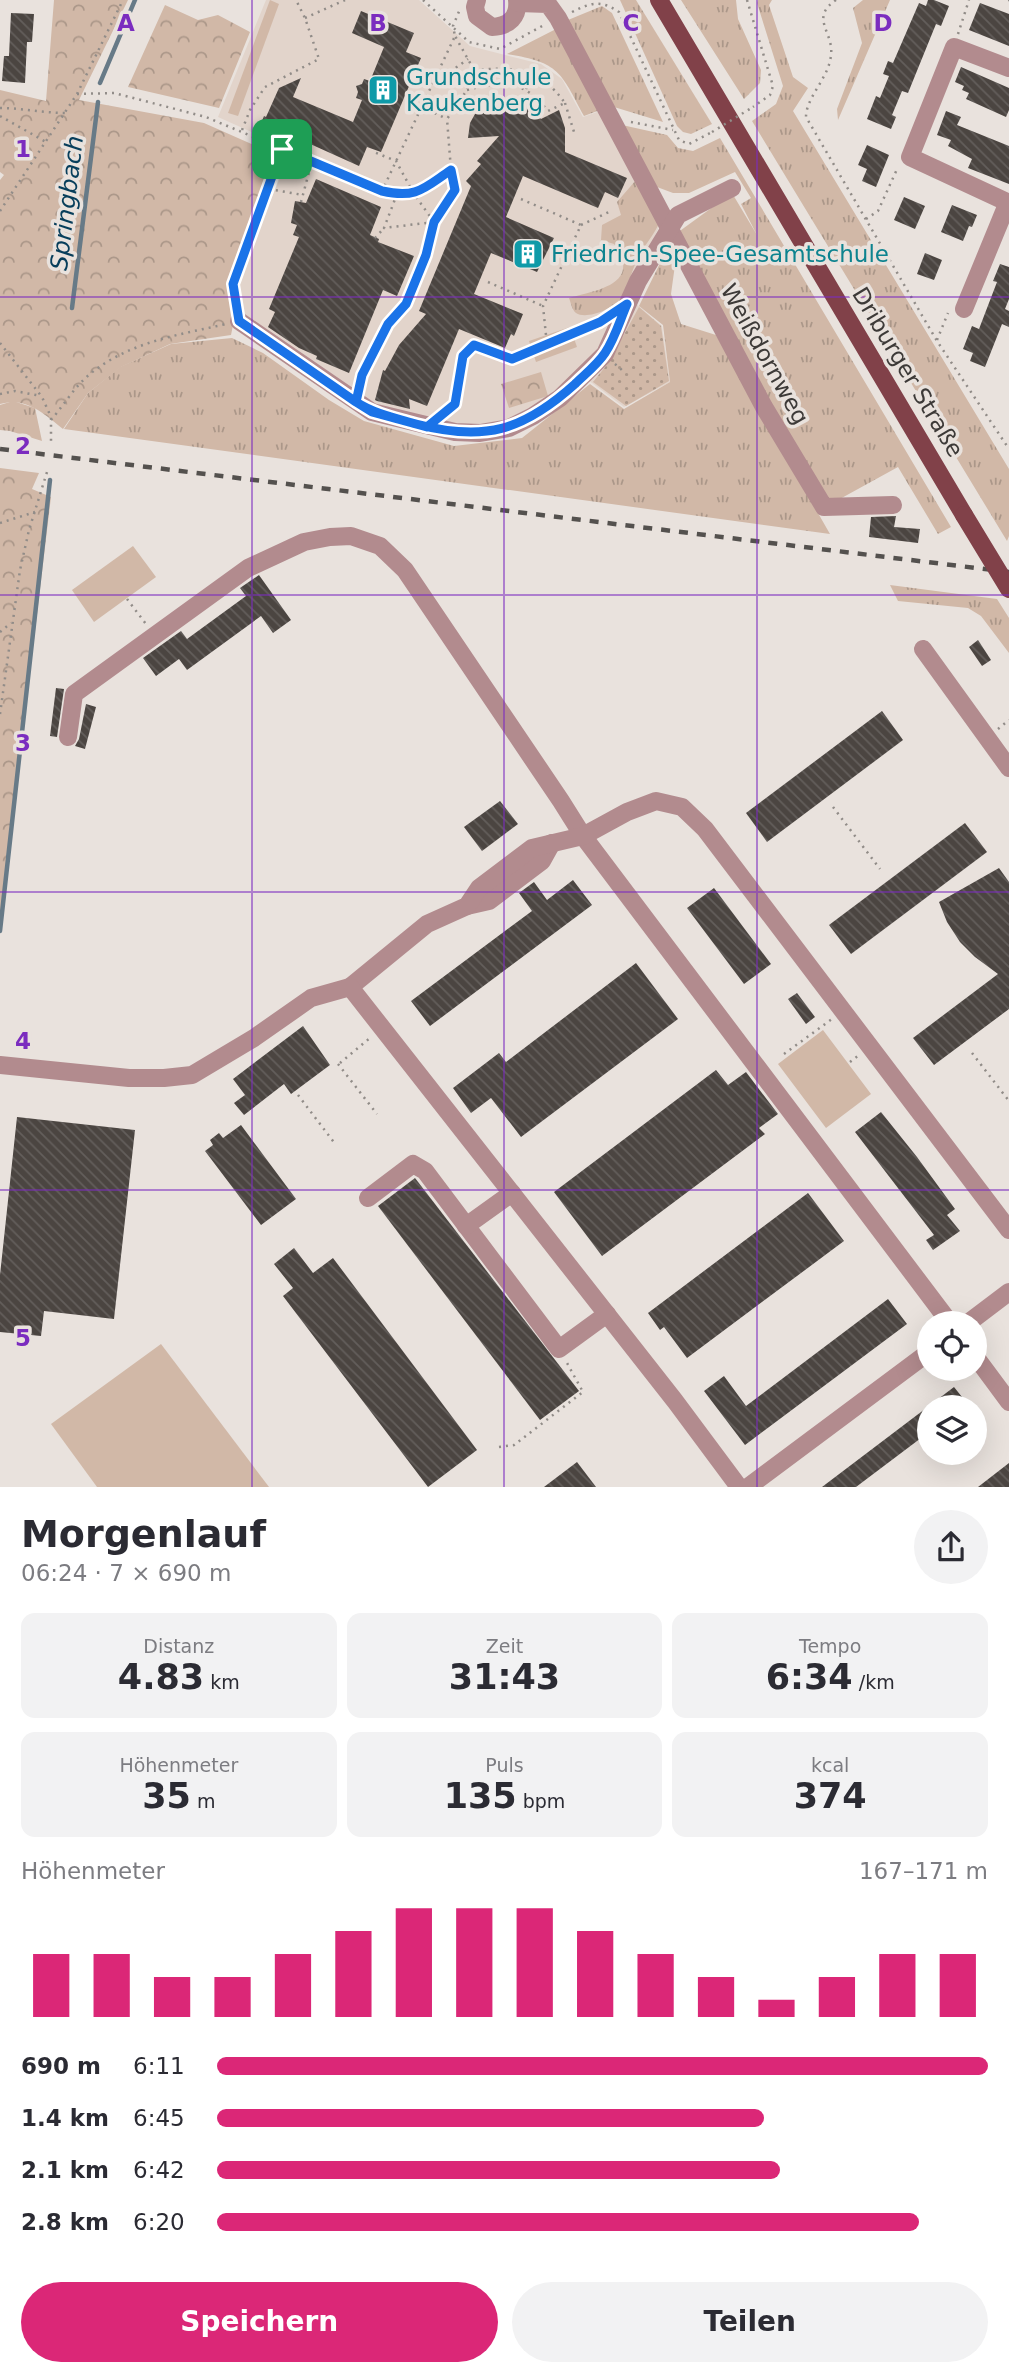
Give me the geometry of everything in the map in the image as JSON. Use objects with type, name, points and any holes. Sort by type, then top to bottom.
[{"type":"main road","name":"Driburger Straße","points":[[659,0],[1009,589]]},
{"type":"street","name":"Weißdornweg","points":[[477,0],[477,16],[492,27],[507,24],[514,18],[518,1],[548,4],[764,407],[824,507],[893,505]]},
{"type":"street","points":[[958,306],[1008,203],[910,156],[954,47],[1009,68]]},
{"type":"street","points":[[239,321],[372,412],[455,432],[480,433],[509,428],[533,416],[560,397],[605,354],[627,304],[678,215],[732,188]]},
{"type":"street","points":[[68,737],[74,694],[248,568],[304,542],[330,537],[351,536],[380,546],[405,570],[583,836],[941,1311]]},
{"type":"street","points":[[923,649],[1009,768]]},
{"type":"street","points":[[0,1065],[129,1078],[192,1075],[254,1038],[311,998],[350,987],[427,924],[467,906],[479,888],[532,848],[583,836],[627,812],[656,801],[682,807],[705,829],[1009,1230]]},
{"type":"street","points":[[350,987],[739,1487]]},
{"type":"street","points":[[369,1198],[413,1164],[425,1171],[559,1349],[607,1314]]},
{"type":"street","points":[[466,1226],[512,1192]]},
{"type":"street","points":[[984,1311],[1009,1292]]},
{"type":"street","points":[[747,1487],[917,1361]]},
{"type":"street","points":[[987,1372],[1009,1402]]},
{"type":"path","points":[[0,211],[66,113],[123,0]]},
{"type":"path","points":[[242,130],[250,110],[265,86],[318,59],[305,18],[296,0]]},
{"type":"path","points":[[305,18],[345,0]]},
{"type":"path","points":[[356,402],[362,375],[388,324],[406,304],[426,255],[434,222],[455,190],[447,119],[467,90],[474,69],[455,36],[453,26],[463,0]]},
{"type":"path","points":[[712,132],[770,95],[773,86],[747,0]]},
{"type":"path","points":[[836,0],[828,6],[823,22],[830,40],[832,56],[822,84],[806,108],[806,117],[937,341],[1009,449]]},
{"type":"path","points":[[954,47],[969,0]]},
{"type":"path","points":[[382,191],[455,36]]},
{"type":"path","points":[[431,86],[468,59]]},
{"type":"path","points":[[474,69],[501,68],[534,74],[552,86],[565,103],[574,132]]},
{"type":"path","points":[[526,89],[534,74]]},
{"type":"path","points":[[467,90],[498,82],[526,89],[548,111],[565,103]]},
{"type":"path","points":[[77,94],[114,93],[206,117],[382,191],[414,194],[451,170]]},
{"type":"path","points":[[421,107],[447,119]]},
{"type":"path","points":[[0,108],[66,113]]},
{"type":"path","points":[[0,116],[46,142]]},
{"type":"path","points":[[610,117],[673,130]]},
{"type":"path","points":[[51,420],[88,375],[116,356],[186,331],[239,321],[233,284],[282,149]]},
{"type":"path","points":[[375,150],[374,152],[396,161],[414,194],[434,222]]},
{"type":"path","points":[[866,219],[878,211],[902,157],[910,156]]},
{"type":"path","points":[[301,202],[312,161]]},
{"type":"path","points":[[269,190],[303,195]]},
{"type":"path","points":[[375,238],[384,228],[397,194]]},
{"type":"path","points":[[521,199],[581,225]]},
{"type":"path","points":[[547,345],[543,306],[581,225],[609,212]]},
{"type":"path","points":[[384,228],[434,222]]},
{"type":"path","points":[[488,282],[543,306]]},
{"type":"path","points":[[427,427],[455,404],[463,356],[474,345],[512,359],[600,322],[627,304]]},
{"type":"path","points":[[937,341],[958,306]]},
{"type":"path","points":[[0,343],[42,397],[51,420],[51,444]]},
{"type":"path","points":[[0,394],[15,391],[42,397]]},
{"type":"path","points":[[0,714],[20,570],[47,472]]},
{"type":"path","points":[[0,523],[35,512]]},
{"type":"path","points":[[127,598],[155,636]]},
{"type":"path","points":[[0,632],[12,622]]},
{"type":"path","points":[[834,807],[880,869]]},
{"type":"path","points":[[785,1054],[843,1011]]},
{"type":"path","points":[[376,1114],[339,1063],[382,1028]]},
{"type":"path","points":[[972,1053],[1009,1101]]},
{"type":"path","points":[[298,1094],[336,1145]]},
{"type":"path","points":[[499,1447],[514,1445],[583,1392],[559,1349]]},
{"type":"shaded area","points":[[266,0],[419,0],[470,46],[541,64],[562,79],[583,117],[600,111],[661,223],[626,295],[662,326],[670,382],[624,407],[580,374],[516,422],[463,428],[372,410],[249,325],[238,305],[239,275],[292,150],[218,117]]},
{"type":"green space","points":[[54,0],[128,0],[79,100],[204,123],[285,159],[234,285],[237,306],[231,335],[170,344],[121,367],[88,393],[63,429],[34,408],[18,403],[0,404],[0,180],[4,175],[0,172],[0,90],[46,101]]},
{"type":"green space","points":[[270,0],[279,4],[238,116],[228,113]]},
{"type":"green space","points":[[620,0],[636,0],[712,124],[691,134],[683,132],[677,126]]},
{"type":"green space","points":[[681,0],[736,0],[738,19],[761,70],[760,83],[744,99]]},
{"type":"green space","points":[[758,0],[772,0],[769,5],[793,77],[808,88],[793,111],[1009,469],[1007,541],[752,121],[776,104],[783,86]]},
{"type":"green space","points":[[863,0],[890,0],[838,120],[837,109],[862,43],[853,8]]},
{"type":"green space","points":[[165,5],[198,20],[218,15],[250,32],[219,108],[128,87]]},
{"type":"green space","points":[[602,6],[612,13],[663,122],[614,107],[568,20]]},
{"type":"green space","points":[[556,29],[600,110],[584,116],[570,89],[556,72],[538,61],[507,54]]},
{"type":"green space","points":[[622,125],[667,135],[678,148],[693,151],[720,138],[951,527],[938,534],[898,467],[838,500],[829,501],[814,480],[677,233],[732,193],[757,235],[741,204],[751,198],[735,172],[689,193],[673,193],[657,187]]},
{"type":"green space","points":[[636,180],[660,221],[658,226],[640,254],[617,303],[606,310],[580,315],[576,313],[569,298],[606,287],[622,273],[623,255],[614,244],[601,240],[602,225],[621,215],[617,202]]},
{"type":"green space","points":[[667,249],[675,265],[671,294],[681,324],[716,335],[830,534],[64,429],[88,393],[120,367],[171,344],[232,338],[263,353],[329,400],[364,421],[454,446],[522,438],[590,384],[624,409],[670,382],[663,325],[639,306]]},
{"type":"green space","points":[[639,307],[661,326],[669,381],[626,406],[593,382],[609,362]]},
{"type":"green space","points":[[570,327],[577,347],[536,362],[529,341]]},
{"type":"green space","points":[[541,372],[548,396],[509,408],[501,384]]},
{"type":"green space","points":[[13,401],[35,408],[42,441],[0,430],[0,405]]},
{"type":"green space","points":[[0,468],[39,473],[32,489],[51,497],[0,925]]},
{"type":"green space","points":[[133,546],[156,577],[94,622],[72,590]]},
{"type":"green space","points":[[890,585],[997,599],[1009,618],[1009,653],[981,616],[968,608],[898,601]]},
{"type":"green space","points":[[823,1030],[871,1094],[826,1128],[778,1064]]},
{"type":"green space","points":[[161,1344],[269,1487],[97,1487],[51,1424]]},
{"type":"building","points":[[928,0],[949,6],[941,26],[936,24],[908,93],[902,91],[892,115],[896,117],[891,129],[867,119],[876,96],[880,98],[889,76],[883,74],[888,61],[893,63],[919,3],[926,6]]},
{"type":"building","points":[[980,3],[1009,14],[1009,46],[969,30]]},
{"type":"building","name":"Grundschule Kaukenberg","points":[[361,11],[414,33],[406,52],[421,58],[381,152],[367,147],[359,166],[277,129],[274,135],[259,128],[279,88],[301,78],[293,97],[353,122],[362,100],[356,98],[356,86],[362,84],[364,79],[370,81],[384,47],[352,33]]},
{"type":"building","points":[[11,13],[34,14],[32,42],[27,42],[25,83],[2,81],[4,56],[9,56]]},
{"type":"building","points":[[961,67],[1009,88],[1009,110],[1006,117],[966,99],[969,93],[962,90],[964,86],[955,82]]},
{"type":"building","name":"Friedrich-Spee-Gesamtschule","points":[[503,98],[527,104],[541,119],[559,110],[565,128],[565,152],[627,178],[618,198],[605,192],[598,208],[523,176],[506,217],[554,238],[537,272],[491,253],[474,294],[523,314],[514,336],[511,334],[505,348],[459,329],[427,406],[409,399],[410,409],[377,401],[375,400],[383,370],[385,371],[399,345],[426,314],[419,311],[471,186],[466,181],[481,164],[477,161],[499,136],[468,138],[470,123],[485,105]]},
{"type":"building","points":[[946,111],[961,117],[957,125],[1009,146],[1009,184],[968,168],[972,159],[948,146],[951,140],[937,135]]},
{"type":"building","points":[[867,145],[889,155],[876,187],[862,181],[867,169],[858,165]]},
{"type":"building","points":[[316,179],[381,207],[370,235],[379,239],[378,242],[414,256],[397,296],[383,290],[349,373],[316,359],[317,356],[299,348],[268,327],[275,312],[269,309],[299,237],[293,235],[297,225],[291,223],[295,201],[306,203]]},
{"type":"building","points":[[904,197],[925,206],[915,229],[894,220]]},
{"type":"building","points":[[952,205],[977,215],[963,241],[941,232]]},
{"type":"building","points":[[925,253],[942,260],[934,280],[917,274]]},
{"type":"building","points":[[1000,264],[1009,267],[1009,299],[1005,309],[1009,311],[1009,327],[1002,324],[985,367],[970,361],[973,353],[963,349],[972,326],[979,329],[997,282],[993,281]]},
{"type":"building","points":[[896,516],[894,527],[920,529],[918,543],[869,537],[871,517]]},
{"type":"building","points":[[259,575],[291,620],[273,633],[261,616],[187,670],[179,659],[156,676],[143,658],[181,631],[187,639],[246,596],[240,588]]},
{"type":"building","points":[[978,640],[991,660],[982,666],[969,647]]},
{"type":"building","points":[[56,688],[64,689],[57,737],[50,736]]},
{"type":"building","points":[[86,704],[96,707],[85,749],[75,746]]},
{"type":"building","points":[[882,711],[903,740],[767,842],[746,813]]},
{"type":"building","points":[[500,801],[518,824],[482,851],[464,827]]},
{"type":"building","points":[[965,823],[987,852],[851,954],[829,925]]},
{"type":"building","points":[[999,868],[1009,882],[1009,1009],[934,1065],[913,1038],[998,974],[960,942],[947,922],[939,902]]},
{"type":"building","points":[[573,880],[592,905],[430,1026],[411,1001],[532,911],[519,893],[534,882],[547,900]]},
{"type":"building","points":[[714,888],[771,964],[744,984],[687,908]]},
{"type":"building","points":[[636,963],[678,1019],[521,1137],[491,1098],[471,1113],[453,1088],[499,1053],[506,1062]]},
{"type":"building","points":[[797,993],[815,1017],[806,1024],[788,999]]},
{"type":"building","points":[[303,1026],[330,1065],[291,1094],[284,1084],[244,1115],[234,1103],[245,1095],[233,1079]]},
{"type":"building","points":[[716,1070],[728,1085],[746,1072],[778,1114],[759,1128],[765,1134],[602,1256],[554,1192]]},
{"type":"building","points":[[881,1112],[955,1209],[947,1215],[960,1231],[933,1250],[926,1240],[934,1235],[855,1132]]},
{"type":"building","points":[[17,1117],[135,1130],[114,1319],[44,1311],[41,1336],[0,1332],[0,1275]]},
{"type":"building","points":[[241,1125],[296,1199],[261,1225],[205,1151],[213,1145],[210,1140],[219,1133],[223,1138]]},
{"type":"building","points":[[415,1178],[579,1391],[540,1420],[378,1206]]},
{"type":"building","points":[[808,1193],[844,1241],[687,1358],[664,1327],[660,1330],[648,1313]]},
{"type":"building","points":[[294,1248],[313,1273],[333,1258],[477,1450],[428,1487],[283,1296],[293,1288],[274,1264]]},
{"type":"building","points":[[888,1299],[907,1324],[745,1445],[704,1391],[724,1376],[746,1406]]},
{"type":"building","points":[[954,1387],[960,1395],[943,1395]]},
{"type":"building","points":[[917,1415],[917,1441],[856,1487],[822,1487]]},
{"type":"building","points":[[577,1462],[596,1487],[544,1487]]},
{"type":"building","points":[[1009,1463],[1009,1487],[978,1487]]},
{"type":"waterway","name":"Springbach","points":[[100,83],[135,0]]},
{"type":"waterway","name":"Springbach","points":[[72,308],[98,102]]},
{"type":"waterway","name":"Springbach","points":[[0,931],[50,480]]},
{"type":"railway","points":[[0,449],[1009,572]]},
{"type":"place","name":"Grundschule Kaukenberg","points":[[383,90]]},
{"type":"place","name":"Friedrich-Spee-Gesamtschule","points":[[528,254]]},
{"type":"route","points":[[282,149],[233,284],[239,321],[356,402],[372,412],[427,427],[455,404],[463,356],[474,345],[512,359],[600,322],[627,304],[605,354],[560,397],[533,416],[509,428],[480,433],[455,432],[427,427],[372,412],[356,402],[362,375],[388,324],[406,304],[426,255],[434,222],[455,190],[451,170],[414,194],[397,194],[382,191],[282,149]]}]
